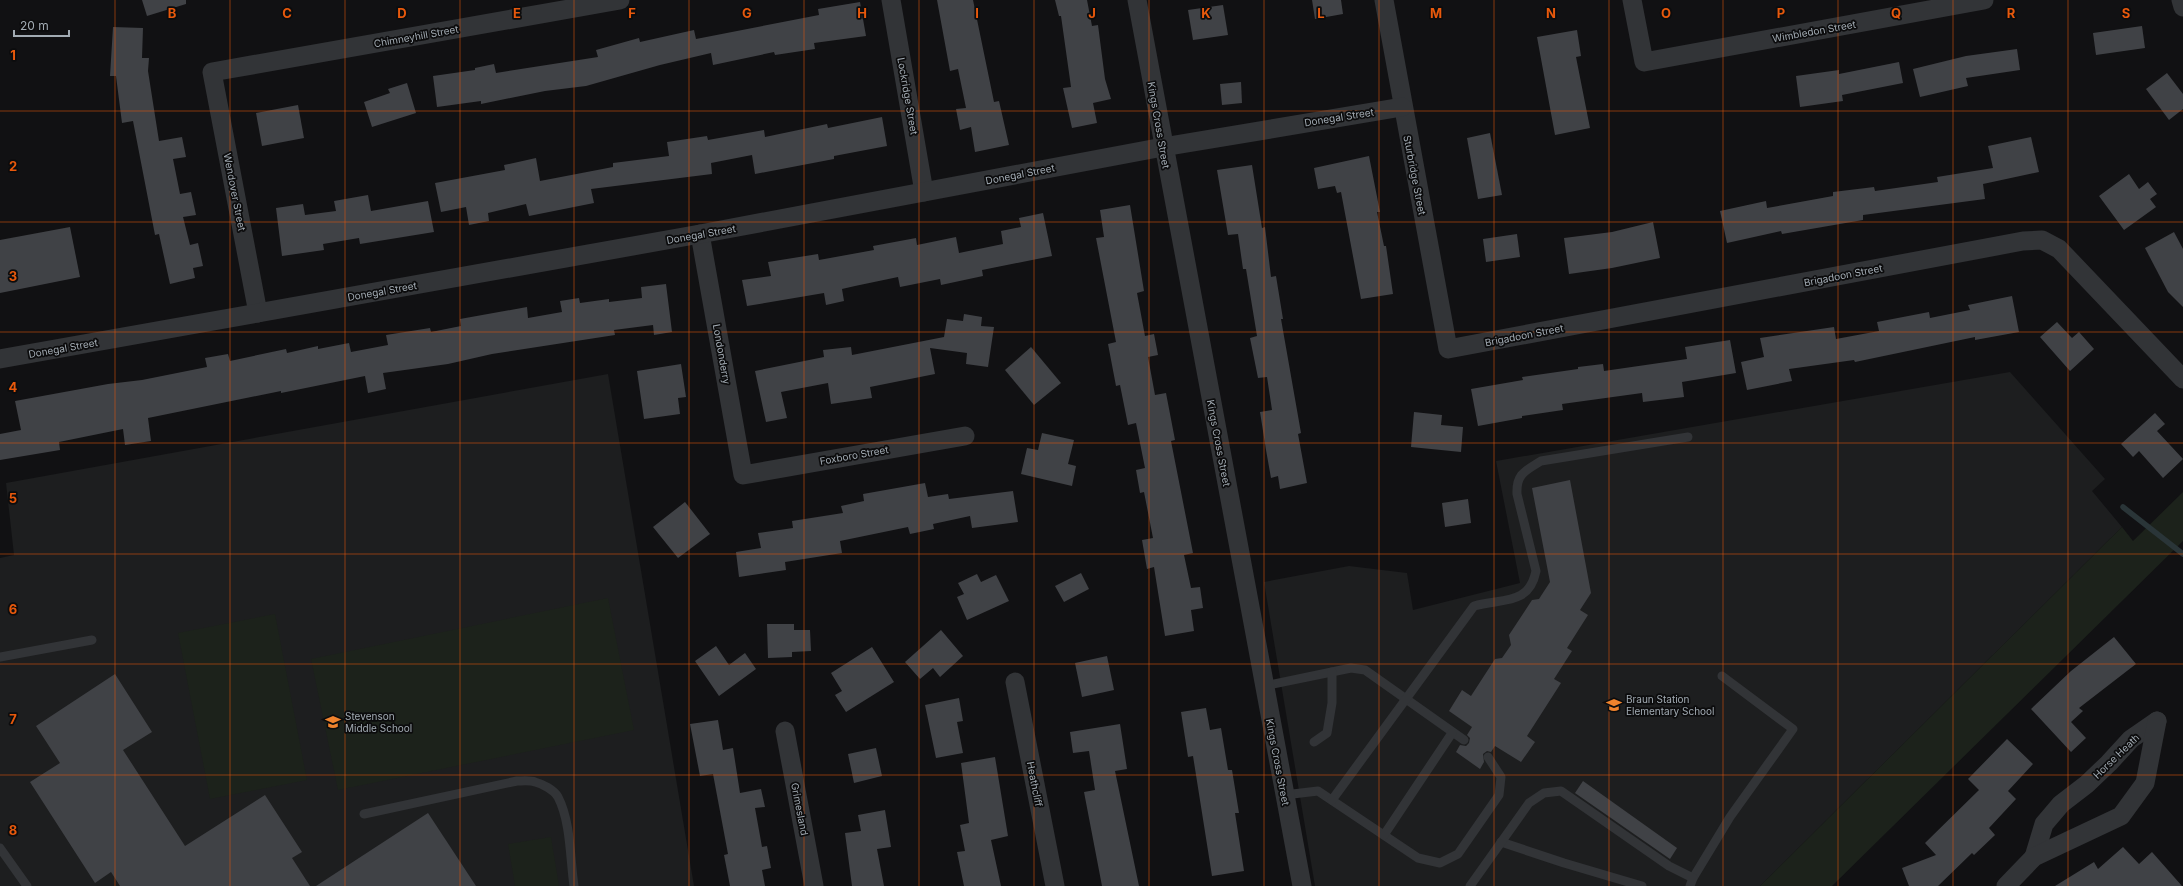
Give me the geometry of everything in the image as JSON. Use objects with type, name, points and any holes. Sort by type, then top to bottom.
[{"type":"street","name":"Chimneyhill Street","points":[[212,72],[620,0]]},
{"type":"street","name":"Lockridge Street","points":[[891,0],[924,192]]},
{"type":"street","name":"Kings Cross Street","points":[[1137,0],[1163,147],[1302,886]]},
{"type":"street","name":"Sturbridge Street","points":[[1384,0],[1402,107],[1448,349]]},
{"type":"street","name":"Wimbledon Street","points":[[1632,0],[1644,62],[1984,0]]},
{"type":"street","points":[[2181,0],[2183,7]]},
{"type":"street","name":"Wendover Street","points":[[212,72],[258,313]]},
{"type":"street","name":"Donegal Street","points":[[0,359],[700,234],[1163,147],[1402,107]]},
{"type":"street","name":"Londonderry","points":[[700,234],[743,475]]},
{"type":"street","name":"Brigadoon Street","points":[[1448,349],[2023,241],[2042,240],[2059,249],[2183,379]]},
{"type":"street","name":"Foxboro Street","points":[[743,475],[965,436]]},
{"type":"street","name":"Heathcliff","points":[[1015,682],[1055,886]]},
{"type":"street","name":"Horse Heath","points":[[2006,886],[2034,857],[2121,816],[2145,783],[2157,721],[2131,739],[2098,774],[2061,804],[2044,824],[2034,857]]},
{"type":"street","name":"Grimesland","points":[[785,731],[814,886]]},
{"type":"lane","points":[[1332,800],[1474,606],[1490,601],[1513,599],[1527,592],[1533,583],[1536,571],[1517,494],[1517,483],[1523,472],[1541,461],[1688,436]]},
{"type":"lane","points":[[0,657],[92,640]]},
{"type":"lane","points":[[1264,686],[1351,668],[1365,670],[1452,733],[1464,740]]},
{"type":"lane","points":[[1314,742],[1327,733],[1332,703],[1332,672]]},
{"type":"lane","points":[[1470,886],[1529,803],[1544,793],[1561,791],[1692,882],[1730,818],[1793,729],[1722,676]]},
{"type":"lane","points":[[1384,835],[1452,733]]},
{"type":"lane","points":[[1284,795],[1318,791],[1418,858],[1440,863],[1458,854],[1498,795],[1501,777],[1488,756]]},
{"type":"lane","points":[[364,814],[517,781],[535,782],[547,787],[558,796],[571,854],[574,886]]},
{"type":"lane","points":[[1501,842],[1642,886]]},
{"type":"lane","points":[[0,848],[27,886]]},
{"type":"shaded area","name":"Braun Station Elementary School","points":[[2010,372],[2105,479],[2092,491],[2122,527],[1760,886],[1315,886],[1264,582],[1349,566],[1407,573],[1413,610],[1520,583],[1496,461]]},
{"type":"shaded area","name":"Stevenson Middle School","points":[[608,374],[694,886],[0,886],[0,558],[14,555],[6,483]]},
{"type":"shaded area","points":[[2183,492],[2183,541],[1832,886],[1760,886],[2122,527],[2133,541]]},
{"type":"shaded area","points":[[608,598],[634,730],[338,790],[311,659]]},
{"type":"shaded area","points":[[275,614],[307,780],[210,799],[178,633]]},
{"type":"shaded area","points":[[551,837],[559,886],[515,886],[508,844]]},
{"type":"building","points":[[142,0],[186,0],[186,4],[147,16]]},
{"type":"building","points":[[937,0],[973,0],[994,102],[999,101],[1009,145],[975,152],[971,127],[960,130],[956,109],[966,108],[958,69],[950,71]]},
{"type":"building","points":[[1055,0],[1087,0],[1092,26],[1098,25],[1105,79],[1111,99],[1093,103],[1097,123],[1072,128],[1063,88],[1071,87],[1061,16],[1059,16]]},
{"type":"building","points":[[1312,0],[1341,0],[1343,14],[1315,19]]},
{"type":"building","points":[[860,2],[866,36],[814,43],[815,49],[775,55],[774,52],[713,65],[711,53],[660,65],[586,86],[545,91],[481,104],[481,101],[437,107],[433,76],[475,70],[475,68],[494,64],[496,73],[598,57],[596,50],[639,38],[640,42],[694,30],[696,39],[819,15],[818,9]]},
{"type":"building","points":[[1223,5],[1228,35],[1193,40],[1188,10]]},
{"type":"building","points":[[2142,26],[2145,48],[2096,55],[2093,33]]},
{"type":"building","points":[[113,27],[143,28],[142,58],[149,58],[148,71],[159,141],[182,137],[186,157],[173,159],[180,194],[191,192],[196,215],[183,217],[190,245],[198,243],[203,266],[193,268],[195,278],[170,284],[159,234],[155,235],[133,121],[122,123],[116,76],[110,76]]},
{"type":"building","points":[[1577,30],[1581,56],[1576,57],[1590,128],[1555,135],[1537,37]]},
{"type":"building","points":[[2017,49],[2020,70],[1966,78],[1968,86],[1920,97],[1913,69],[1966,56]]},
{"type":"building","points":[[1899,62],[1903,83],[1842,95],[1843,101],[1800,107],[1796,76],[1839,70],[1839,74]]},
{"type":"building","points":[[2167,73],[2183,94],[2183,109],[2169,120],[2146,89]]},
{"type":"building","points":[[1241,82],[1242,103],[1222,105],[1220,84]]},
{"type":"building","points":[[407,83],[416,113],[372,127],[364,102],[390,93],[388,89]]},
{"type":"building","points":[[298,105],[304,138],[262,146],[256,113]]},
{"type":"building","points":[[882,117],[887,146],[834,156],[834,159],[755,174],[752,155],[711,163],[712,174],[591,189],[594,203],[529,216],[526,204],[488,213],[489,221],[469,225],[466,207],[441,212],[435,183],[505,170],[504,165],[536,158],[540,181],[613,167],[613,163],[669,156],[667,142],[707,136],[708,140],[764,130],[765,137],[827,124],[828,128]]},
{"type":"building","points":[[1490,133],[1502,195],[1478,199],[1467,138]]},
{"type":"building","points":[[2031,137],[2039,172],[1983,184],[1985,199],[1863,215],[1863,220],[1782,234],[1781,231],[1727,243],[1720,211],[1766,201],[1767,208],[1833,196],[1833,192],[1874,187],[1875,191],[1938,182],[1937,177],[1993,168],[1988,146]]},
{"type":"building","points":[[1369,156],[1380,212],[1377,212],[1384,246],[1386,246],[1393,294],[1361,299],[1341,192],[1337,193],[1335,186],[1318,189],[1314,168]]},
{"type":"building","points":[[1252,165],[1262,228],[1265,227],[1271,277],[1276,276],[1283,319],[1281,319],[1301,433],[1298,434],[1307,483],[1280,489],[1278,476],[1271,478],[1260,412],[1272,410],[1267,377],[1258,378],[1250,338],[1257,336],[1246,269],[1243,269],[1238,234],[1228,235],[1217,170]]},
{"type":"building","points":[[2129,174],[2139,189],[2148,182],[2157,194],[2150,199],[2156,207],[2124,230],[2099,196]]},
{"type":"building","points":[[368,195],[371,211],[428,201],[434,232],[360,244],[359,238],[323,244],[324,250],[282,256],[276,208],[303,204],[305,215],[336,211],[334,201]]},
{"type":"building","points":[[1130,205],[1144,291],[1137,293],[1145,336],[1154,334],[1158,355],[1148,357],[1155,395],[1166,393],[1175,440],[1171,441],[1193,553],[1184,555],[1191,588],[1200,587],[1203,608],[1191,610],[1194,631],[1165,636],[1154,567],[1147,569],[1142,540],[1153,538],[1144,492],[1140,493],[1136,470],[1145,468],[1136,423],[1128,425],[1120,385],[1116,386],[1108,344],[1116,342],[1096,238],[1104,237],[1100,210]]},
{"type":"building","points":[[1043,213],[1052,256],[982,270],[983,276],[941,285],[940,279],[900,287],[898,277],[855,286],[842,289],[844,301],[826,305],[824,293],[747,306],[742,280],[771,276],[768,262],[818,254],[819,260],[874,250],[873,246],[916,238],[917,245],[956,237],[959,253],[1003,244],[1001,231],[1021,227],[1019,218]]},
{"type":"building","points":[[1653,222],[1660,258],[1612,268],[1569,274],[1564,238],[1612,232]]},
{"type":"building","points":[[70,227],[80,277],[0,293],[0,240]]},
{"type":"building","points":[[2174,232],[2183,249],[2183,307],[2168,292],[2145,248]]},
{"type":"building","points":[[1517,234],[1520,257],[1486,262],[1483,239]]},
{"type":"building","points":[[666,284],[672,332],[654,335],[653,325],[614,330],[615,335],[492,354],[448,364],[383,373],[386,389],[368,393],[365,376],[281,393],[281,391],[148,418],[151,441],[125,445],[123,429],[59,442],[60,450],[0,460],[0,434],[21,430],[15,401],[108,384],[142,380],[207,367],[205,358],[228,354],[230,361],[286,349],[287,353],[318,346],[318,349],[349,343],[351,352],[388,345],[386,335],[430,328],[431,332],[461,326],[460,319],[527,307],[528,318],[562,312],[560,301],[579,298],[580,303],[609,299],[609,302],[642,298],[641,287]]},
{"type":"building","points":[[2012,296],[2019,332],[1975,340],[1975,337],[1855,362],[1854,360],[1789,369],[1792,381],[1747,390],[1741,362],[1764,357],[1760,338],[1834,327],[1836,339],[1879,331],[1877,322],[1929,312],[1930,318],[1970,310],[1968,305]]},
{"type":"building","points":[[964,314],[982,317],[981,326],[994,327],[988,367],[966,364],[967,353],[930,348],[935,374],[870,387],[872,398],[831,404],[828,383],[781,392],[787,418],[766,422],[755,371],[824,357],[823,350],[851,347],[852,355],[944,337],[947,319],[963,321]]},
{"type":"building","points":[[2057,322],[2072,338],[2079,332],[2094,349],[2070,371],[2040,337]]},
{"type":"building","points":[[1730,340],[1736,373],[1682,382],[1684,397],[1643,402],[1642,393],[1562,404],[1563,410],[1522,416],[1522,418],[1478,426],[1471,389],[1523,380],[1522,377],[1578,369],[1578,367],[1603,364],[1604,371],[1687,359],[1685,347]]},
{"type":"building","points":[[1031,347],[1061,383],[1034,405],[1005,370]]},
{"type":"building","points":[[681,364],[686,397],[678,398],[680,414],[644,419],[637,371]]},
{"type":"building","points":[[1414,412],[1442,415],[1441,425],[1463,427],[1461,452],[1411,447]]},
{"type":"building","points":[[2155,413],[2165,424],[2157,431],[2183,459],[2163,478],[2139,451],[2133,457],[2121,444]]},
{"type":"building","points":[[1042,433],[1074,440],[1068,464],[1076,466],[1072,486],[1021,474],[1027,448],[1038,450]]},
{"type":"building","points":[[1570,480],[1591,593],[1580,610],[1588,615],[1567,648],[1572,651],[1554,679],[1561,683],[1527,736],[1535,742],[1521,762],[1495,746],[1491,752],[1487,751],[1483,754],[1484,762],[1480,769],[1456,752],[1460,745],[1466,746],[1469,743],[1470,738],[1467,735],[1472,727],[1449,711],[1462,690],[1471,696],[1495,659],[1502,658],[1511,645],[1509,635],[1532,600],[1539,599],[1550,582],[1532,488]]},
{"type":"building","points":[[925,483],[928,497],[948,494],[949,499],[1013,491],[1018,522],[972,528],[970,516],[933,524],[934,529],[910,534],[908,527],[840,541],[842,553],[785,562],[786,570],[739,577],[736,552],[761,548],[758,533],[793,528],[792,521],[843,513],[841,506],[864,501],[863,494]]},
{"type":"building","points":[[1468,499],[1471,523],[1445,527],[1442,503]]},
{"type":"building","points":[[685,502],[710,534],[678,558],[653,527]]},
{"type":"building","points":[[1081,573],[1089,589],[1064,602],[1055,586]]},
{"type":"building","points":[[977,574],[981,582],[996,575],[1009,601],[967,620],[957,597],[964,594],[958,583]]},
{"type":"building","points":[[767,624],[794,624],[794,630],[810,630],[811,651],[792,652],[792,657],[768,658]]},
{"type":"building","points":[[941,630],[963,656],[940,677],[933,668],[920,679],[905,662]]},
{"type":"building","points":[[2114,637],[2136,664],[2079,708],[2083,711],[2071,722],[2086,738],[2071,752],[2031,709],[2071,671]]},
{"type":"building","points":[[716,646],[729,665],[745,653],[756,669],[719,696],[695,661]]},
{"type":"building","points":[[872,647],[894,682],[846,712],[835,695],[842,691],[831,673]]},
{"type":"building","points":[[1107,656],[1114,690],[1082,697],[1075,663]]},
{"type":"building","points":[[115,674],[152,732],[123,750],[185,846],[265,795],[302,852],[292,858],[310,886],[120,886],[111,872],[95,883],[30,782],[60,763],[36,726]]},
{"type":"building","points":[[959,698],[963,721],[957,722],[963,753],[936,758],[925,705]]},
{"type":"building","points":[[1206,708],[1210,730],[1221,728],[1228,770],[1232,770],[1239,813],[1235,813],[1244,871],[1212,876],[1193,756],[1188,757],[1181,712]]},
{"type":"building","points":[[718,720],[723,750],[733,748],[740,793],[761,789],[765,807],[755,808],[762,847],[767,846],[771,868],[762,870],[765,886],[730,886],[724,855],[728,854],[713,774],[700,776],[690,724]]},
{"type":"building","points":[[1120,724],[1127,769],[1115,771],[1139,886],[1102,886],[1084,792],[1095,790],[1089,751],[1073,753],[1070,732]]},
{"type":"building","points":[[2007,739],[2033,764],[2008,791],[2016,799],[1989,828],[1995,835],[1974,855],[1972,853],[1938,886],[1909,886],[1902,868],[1936,855],[1925,843],[1979,790],[1968,779]]},
{"type":"building","points":[[876,748],[882,776],[854,783],[848,754]]},
{"type":"building","points":[[995,757],[1008,836],[991,840],[1001,886],[964,886],[957,852],[965,851],[960,825],[969,823],[961,763]]},
{"type":"building","points":[[1583,781],[1677,848],[1670,859],[1575,793]]},
{"type":"building","points":[[885,810],[891,847],[877,849],[884,886],[852,886],[845,833],[861,831],[858,815]]},
{"type":"building","points":[[428,813],[476,886],[316,886]]},
{"type":"building","points":[[2123,847],[2139,864],[2152,852],[2182,886],[2055,886],[2094,862],[2098,869]]},
{"type":"waterway","points":[[2123,507],[2183,554]]},
{"type":"place","name":"Braun Station Elementary School","points":[[1614,705]]},
{"type":"place","name":"Stevenson Middle School","points":[[333,722]]}]
